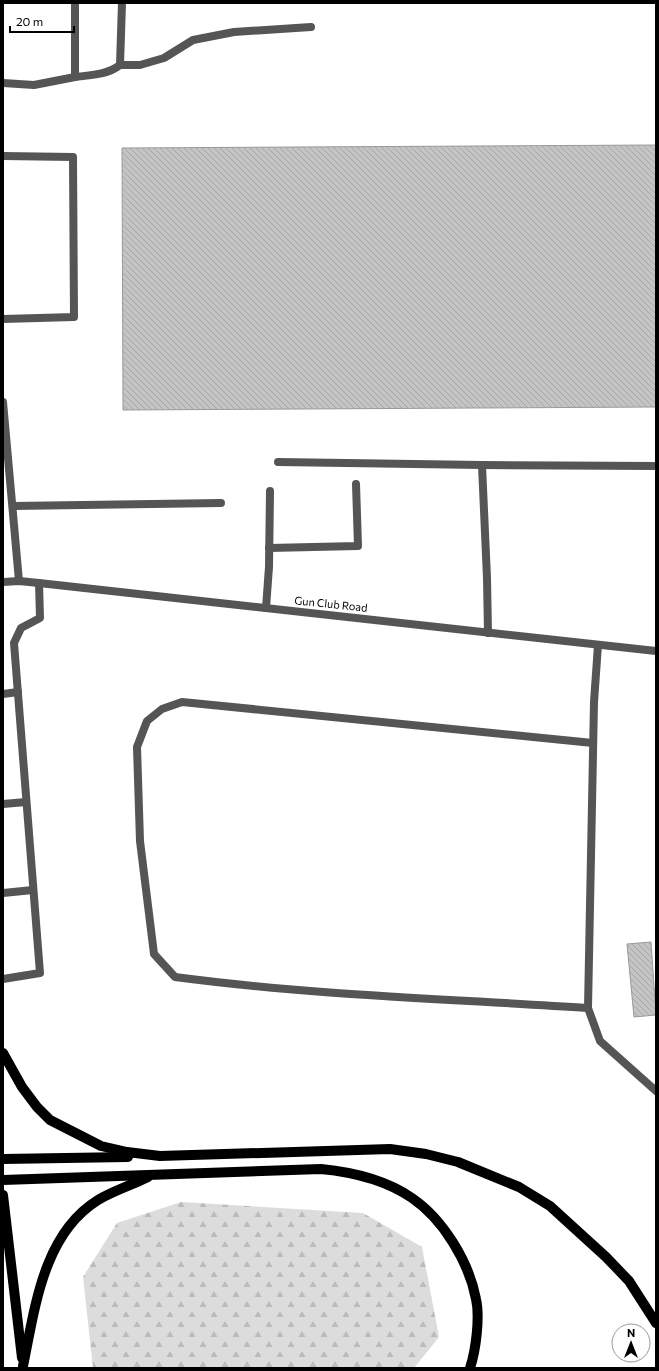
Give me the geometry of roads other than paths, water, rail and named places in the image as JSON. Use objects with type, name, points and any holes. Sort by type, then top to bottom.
[{"type":"main road","points":[[3,1053],[22,1087],[37,1107],[50,1120],[101,1146],[127,1152],[160,1156]]},
{"type":"main road","points":[[3,1159],[390,1149],[426,1154],[458,1162],[519,1187],[550,1206],[606,1257],[628,1281],[656,1323]]},
{"type":"main road","points":[[3,1180],[321,1169],[349,1172],[393,1187],[412,1198],[430,1213],[445,1229],[463,1262],[476,1299],[476,1340],[470,1368]]},
{"type":"main road","points":[[23,1367],[37,1299],[49,1263],[62,1236],[80,1214],[98,1200],[154,1175]]},
{"type":"main road","points":[[3,1195],[23,1367]]},
{"type":"street","points":[[75,3],[75,77]]},
{"type":"street","points":[[120,65],[122,3]]},
{"type":"street","points":[[3,83],[34,85],[75,77],[102,74],[113,70],[120,65],[140,65],[164,58],[193,40],[234,32],[311,27]]},
{"type":"street","points":[[3,156],[73,157],[74,279],[74,317],[3,319]]},
{"type":"street","points":[[3,402],[19,581]]},
{"type":"street","points":[[278,462],[656,466]]},
{"type":"street","points":[[482,465],[488,633]]},
{"type":"street","points":[[269,548],[358,546],[356,484]]},
{"type":"street","points":[[266,608],[270,491]]},
{"type":"street","points":[[13,506],[221,503]]},
{"type":"street","name":"Gun Club Road","points":[[3,582],[19,581],[39,583],[656,651]]},
{"type":"street","points":[[3,979],[40,974],[14,643],[21,628],[40,618],[39,583]]},
{"type":"street","points":[[598,645],[593,744],[588,1008],[600,1041],[656,1091]]},
{"type":"street","points":[[3,694],[18,692]]},
{"type":"street","points":[[588,1008],[224,984],[175,977],[154,954],[140,841],[137,747],[147,721],[162,709],[182,702],[593,744]]},
{"type":"street","points":[[3,804],[26,802]]},
{"type":"street","points":[[3,893],[33,890]]}]
